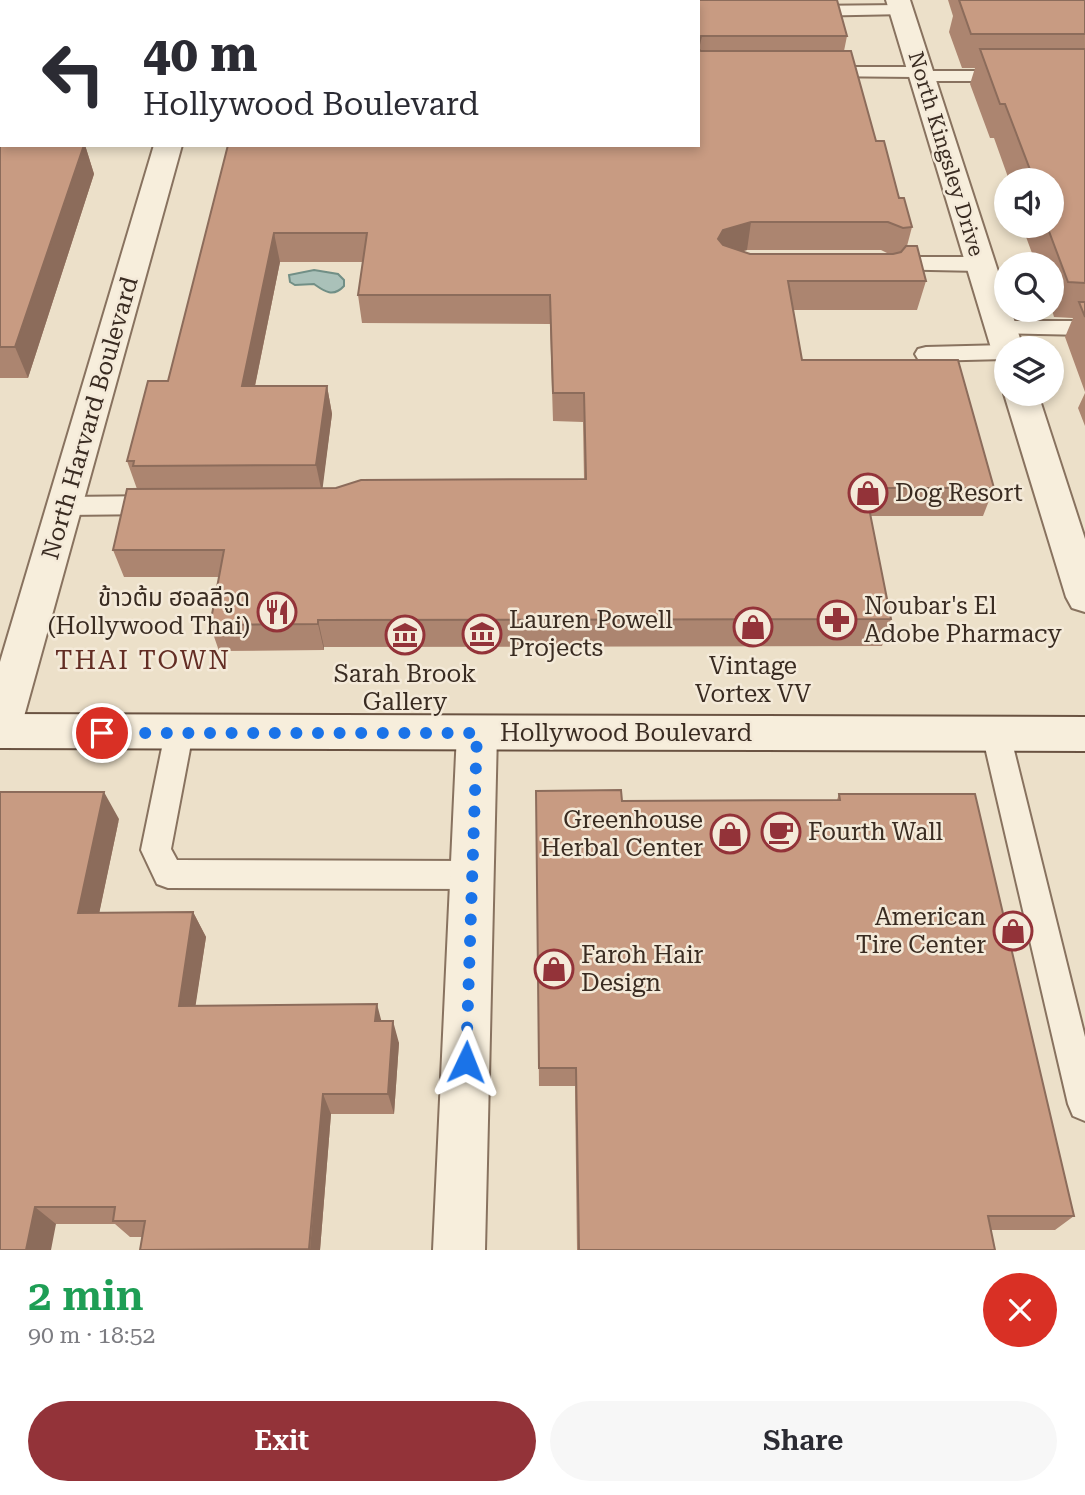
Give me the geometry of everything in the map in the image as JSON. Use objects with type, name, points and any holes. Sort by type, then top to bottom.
[{"type":"street","name":"North Kingsley Drive","points":[[900,5],[1003,336]]},
{"type":"street","name":"North Harvard Boulevard","points":[[0,731],[167,147]]},
{"type":"street","points":[[1025,406],[1084,590]]},
{"type":"street","name":"Hollywood Boulevard","points":[[0,731],[1085,734]]},
{"type":"street","points":[[459,1250],[477,733]]},
{"type":"lane","points":[[781,11],[900,5]]},
{"type":"lane","points":[[809,72],[1030,76]]},
{"type":"lane","points":[[877,266],[981,264]]},
{"type":"lane","points":[[1042,336],[1085,328]]},
{"type":"lane","points":[[926,354],[994,345]]},
{"type":"lane","points":[[65,506],[187,505]]},
{"type":"lane","points":[[179,733],[156,850],[168,874],[472,875]]},
{"type":"lane","points":[[996,734],[1085,1104]]},
{"type":"water","points":[[314,270],[338,274],[344,280],[344,286],[332,292],[314,284],[295,285],[290,282],[289,275]]},
{"type":"building","points":[[700,0],[837,0],[847,36],[701,36],[700,40]]},
{"type":"building","points":[[959,0],[1085,0],[1085,34],[971,34]]},
{"type":"building","points":[[980,49],[1085,49],[1085,283],[1068,282],[1064,271],[1064,252],[1057,252],[1052,238],[1064,238],[1064,168],[1029,168],[1005,104],[1000,104]]},
{"type":"building","points":[[700,50],[851,51],[876,141],[884,141],[899,198],[904,198],[912,227],[903,228],[888,222],[751,222],[723,230],[718,239],[723,245],[750,254],[893,254],[901,252],[906,246],[917,246],[926,281],[788,281],[802,360],[958,360],[994,488],[865,488],[891,619],[318,620],[318,624],[210,625],[224,550],[113,550],[127,489],[336,488],[361,480],[586,479],[584,393],[553,393],[550,295],[358,295],[367,233],[274,233],[242,386],[327,386],[316,465],[133,466],[134,461],[127,461],[148,381],[168,381],[227,147],[700,147]]},
{"type":"building","points":[[0,147],[83,147],[15,347],[0,347]]},
{"type":"building","points":[[1079,302],[1085,302],[1085,317]]},
{"type":"building","points":[[621,790],[622,801],[840,800],[839,794],[975,794],[1074,1216],[988,1216],[995,1250],[579,1250],[576,1068],[539,1068],[536,791]]},
{"type":"building","points":[[0,792],[104,792],[78,913],[193,912],[179,1006],[377,1004],[375,1021],[393,1021],[388,1094],[323,1094],[309,1249],[140,1250],[145,1221],[113,1221],[115,1207],[35,1207],[26,1250],[0,1250]]},
{"type":"place","name":"Dog Resort","points":[[868,493]]},
{"type":"place","name":"ข้าวต้ม ฮอลลีวูด (Hollywood Thai)","points":[[277,612]]},
{"type":"place","name":"Noubar's El Adobe Pharmacy","points":[[837,620]]},
{"type":"place","name":"Vintage Vortex VV","points":[[753,627]]},
{"type":"place","name":"Lauren Powell Projects","points":[[482,634]]},
{"type":"place","name":"Sarah Brook Gallery","points":[[405,635]]},
{"type":"place","name":"Fourth Wall","points":[[781,832]]},
{"type":"place","name":"Greenhouse Herbal Center","points":[[730,834]]},
{"type":"place","name":"American Tire Center","points":[[1013,931]]},
{"type":"place","name":"Faroh Hair Design","points":[[554,969]]},
{"type":"district","name":"THAI TOWN","points":[[143,660]]},
{"type":"route","points":[[102,733],[477,733],[466,1062]]}]
